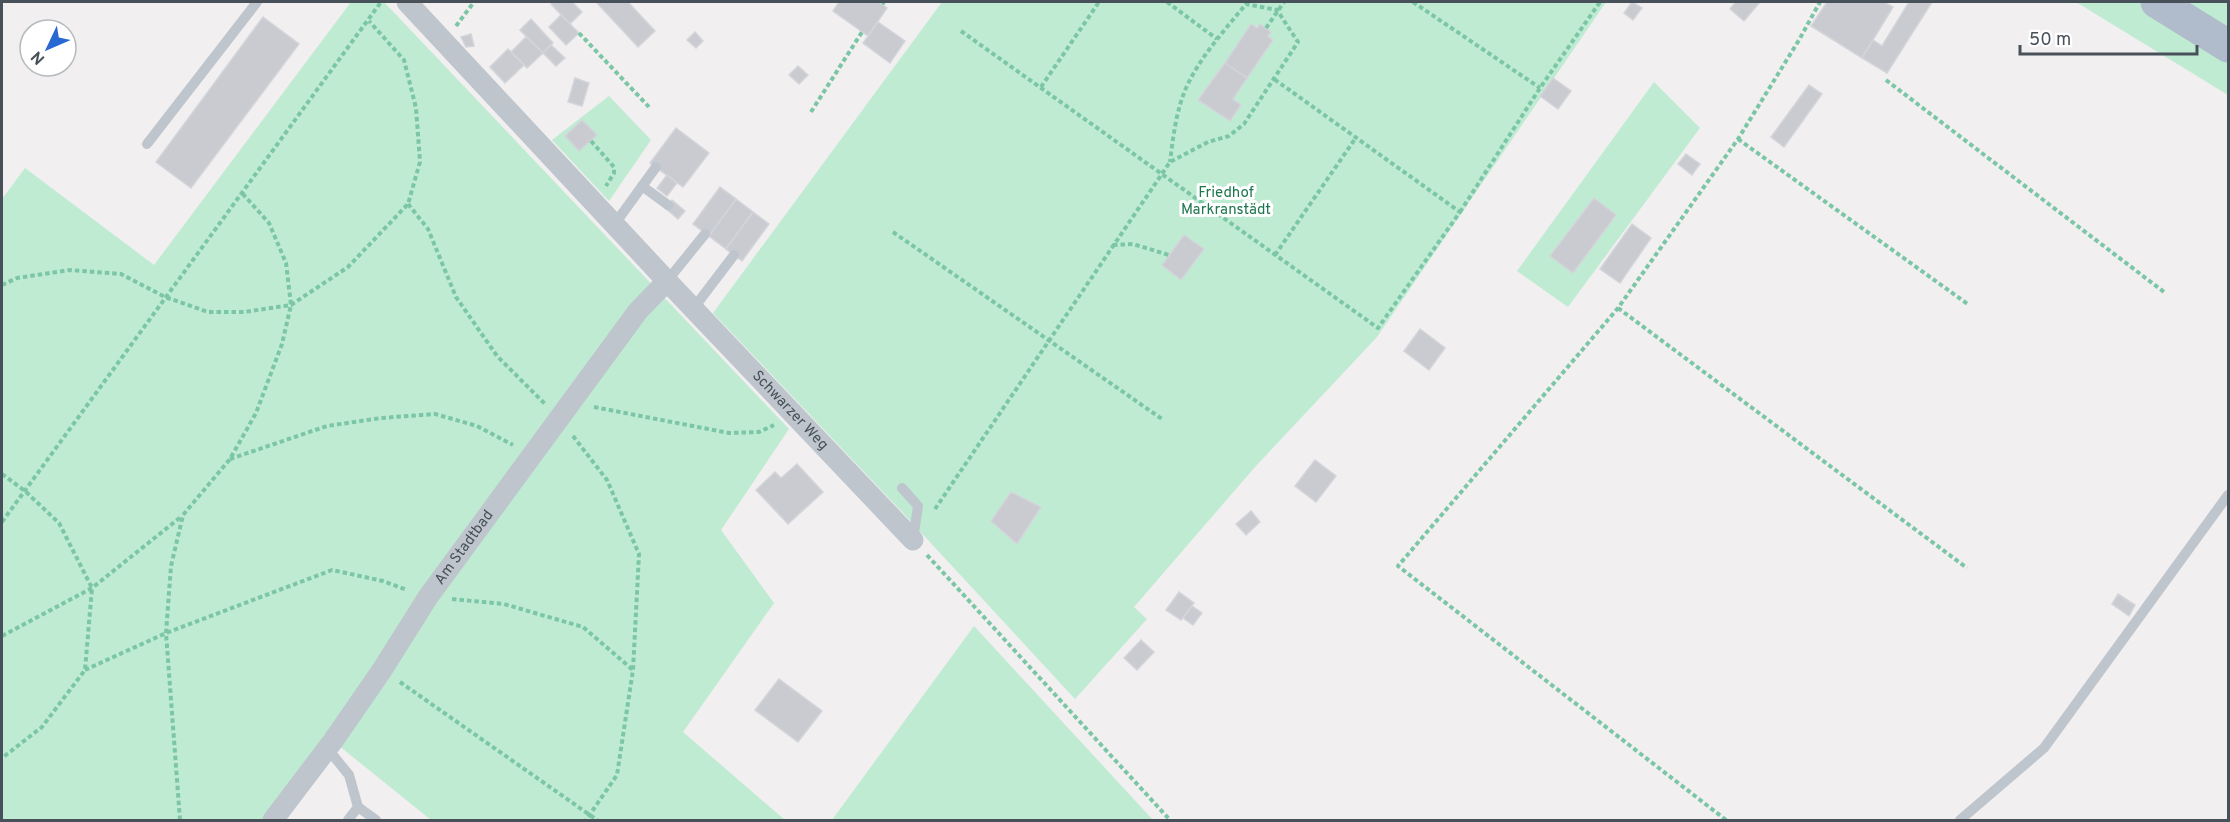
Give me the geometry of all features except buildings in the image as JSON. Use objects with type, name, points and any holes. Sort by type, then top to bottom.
[{"type":"main road","points":[[2157,2],[2229,46]]},
{"type":"street","name":"Schwarzer Weg","points":[[407,2],[592,202],[913,540]]},
{"type":"street","name":"Am Stadtbad","points":[[273,820],[382,670],[428,597],[638,310],[667,281]]},
{"type":"lane","points":[[147,144],[257,2]]},
{"type":"lane","points":[[614,225],[656,167]]},
{"type":"lane","points":[[642,186],[668,205]]},
{"type":"lane","points":[[667,281],[705,234]]},
{"type":"lane","points":[[693,309],[734,255]]},
{"type":"lane","points":[[902,488],[918,506],[913,540]]},
{"type":"lane","points":[[1960,820],[2044,748],[2229,495]]},
{"type":"lane","points":[[327,748],[349,775],[358,807],[376,820]]},
{"type":"lane","points":[[348,820],[358,807]]},
{"type":"path","points":[[2,522],[381,2]]},
{"type":"path","points":[[445,41],[474,2]]},
{"type":"path","points":[[1041,87],[1099,2]]},
{"type":"path","points":[[1167,2],[1217,39]]},
{"type":"path","points":[[1266,28],[1284,2]]},
{"type":"path","points":[[1413,2],[1540,88]]},
{"type":"path","points":[[961,31],[1378,328],[1460,212],[1540,88],[1600,2]]},
{"type":"path","points":[[1726,820],[1398,566],[1618,308],[1738,139],[1820,2]]},
{"type":"path","points":[[1170,162],[1175,123],[1185,89],[1217,39],[1246,4],[1277,10],[1298,42],[1244,124],[1229,136],[1208,142],[1170,162],[913,540],[1170,820]]},
{"type":"path","points":[[2,285],[17,278],[69,270],[121,274],[165,297],[208,312],[244,312],[291,305],[348,267],[408,204],[420,162],[417,108],[404,60],[369,21]]},
{"type":"path","points":[[811,112],[862,32]]},
{"type":"path","points":[[579,33],[649,107]]},
{"type":"path","points":[[1274,79],[1460,212]]},
{"type":"path","points":[[1886,80],[2164,292]]},
{"type":"path","points":[[1275,255],[1356,139]]},
{"type":"path","points":[[1738,139],[1969,305]]},
{"type":"path","points":[[591,141],[610,161],[614,173],[592,202]]},
{"type":"path","points":[[2,636],[92,588],[183,515],[230,459],[256,413],[282,345],[291,305],[286,263],[269,223],[242,193]]},
{"type":"path","points":[[408,204],[428,229],[456,297],[497,356],[564,411],[607,480],[639,554],[633,670],[617,775],[586,820]]},
{"type":"path","points":[[894,232],[1162,419]]},
{"type":"path","points":[[1113,244],[1133,244],[1169,255]]},
{"type":"path","points":[[1618,308],[1967,568]]},
{"type":"path","points":[[564,411],[610,409],[729,433],[759,432],[795,415]]},
{"type":"path","points":[[230,459],[327,426],[381,418],[435,414],[477,426],[532,455]]},
{"type":"path","points":[[2,474],[25,491],[59,523],[92,588],[86,670]]},
{"type":"path","points":[[180,820],[166,633],[171,566],[183,515]]},
{"type":"path","points":[[2,758],[42,727],[86,670],[166,633],[332,570],[383,581],[428,597],[504,604],[583,627],[633,670]]},
{"type":"path","points":[[382,670],[597,820]]},
{"type":"green space","points":[[351,2],[384,2],[789,429],[721,530],[774,603],[683,732],[785,820],[431,820],[333,741],[273,820],[2,820],[2,199],[25,168],[154,265]]},
{"type":"green space","name":"Friedhof Markranstädt","points":[[942,2],[1606,2],[1377,337],[1255,467],[1134,607],[1147,619],[1075,699],[713,313]]},
{"type":"green space","points":[[2076,2],[2228,2],[2228,95]]},
{"type":"green space","points":[[1654,82],[1700,128],[1568,307],[1517,271]]},
{"type":"green space","points":[[609,96],[651,140],[609,201],[552,140]]},
{"type":"green space","points":[[974,626],[1153,820],[832,820]]}]
